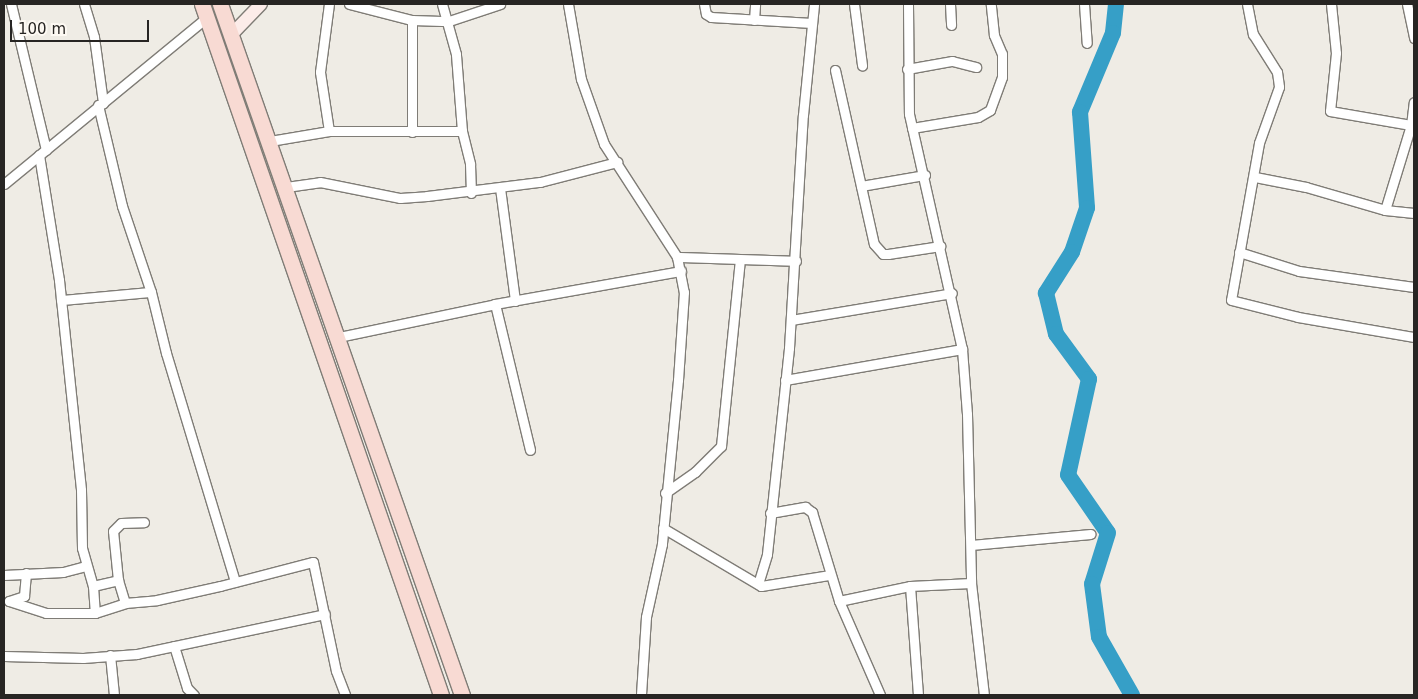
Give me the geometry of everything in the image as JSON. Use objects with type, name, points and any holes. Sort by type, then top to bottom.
[{"type":"main road","points":[[220,4],[270,141],[462,695]]},
{"type":"main road","points":[[204,11],[441,695]]},
{"type":"street","points":[[11,4],[42,152],[61,300],[86,566],[93,586],[95,612]]},
{"type":"street","points":[[84,4],[94,36],[100,104],[122,206],[151,292],[166,353],[235,582]]},
{"type":"street","points":[[231,35],[261,4]]},
{"type":"street","points":[[329,4],[320,72],[329,131]]},
{"type":"street","points":[[349,4],[412,20],[449,21],[500,4]]},
{"type":"street","points":[[442,4],[449,21],[457,63],[462,131],[470,164],[471,193]]},
{"type":"street","points":[[568,4],[581,79],[604,144],[677,257],[684,296],[678,380],[665,493],[663,528],[646,617],[641,695]]},
{"type":"street","points":[[704,4],[706,14],[711,18],[812,23]]},
{"type":"street","points":[[754,20],[756,4]]},
{"type":"street","points":[[758,584],[767,554],[791,320],[796,261],[803,115],[814,4]]},
{"type":"street","points":[[854,4],[862,65]]},
{"type":"street","points":[[908,4],[907,69],[912,128],[952,293],[962,349],[971,583],[984,695]]},
{"type":"street","points":[[950,4],[952,25]]},
{"type":"street","points":[[912,128],[978,117],[990,110],[1002,77],[1002,54],[994,35],[990,4]]},
{"type":"street","points":[[1084,4],[1087,43]]},
{"type":"street","points":[[1247,4],[1253,34],[1277,72],[1279,87],[1276,102],[1262,132],[1255,177],[1230,295],[1233,300],[1298,317],[1414,337]]},
{"type":"street","points":[[1331,4],[1336,53],[1330,111],[1411,124]]},
{"type":"street","points":[[1406,4],[1411,14],[1414,38]]},
{"type":"street","points":[[4,184],[100,104],[204,11]]},
{"type":"street","points":[[412,20],[412,132]]},
{"type":"street","points":[[907,69],[952,61],[976,67]]},
{"type":"street","points":[[835,70],[874,244],[883,254],[940,246]]},
{"type":"street","points":[[1385,210],[1414,113],[1414,102]]},
{"type":"street","points":[[270,141],[329,131],[462,131]]},
{"type":"street","points":[[286,187],[320,182],[400,198],[471,193],[540,182],[617,162]]},
{"type":"street","points":[[861,186],[925,176]]},
{"type":"street","points":[[1255,177],[1306,187],[1385,210],[1414,213]]},
{"type":"street","points":[[500,188],[514,301]]},
{"type":"street","points":[[1239,252],[1307,272],[1414,287]]},
{"type":"street","points":[[677,257],[796,261]]},
{"type":"street","points":[[665,493],[718,453],[722,446],[740,260]]},
{"type":"street","points":[[338,337],[495,304],[681,271]]},
{"type":"street","points":[[61,300],[151,292]]},
{"type":"street","points":[[791,320],[952,293]]},
{"type":"street","points":[[495,304],[530,450]]},
{"type":"street","points":[[785,380],[962,349]]},
{"type":"street","points":[[770,513],[809,508],[830,575],[880,695]]},
{"type":"street","points":[[124,603],[118,580],[113,536],[115,527],[121,523],[144,522]]},
{"type":"street","points":[[663,528],[758,584],[830,575]]},
{"type":"street","points":[[971,545],[1090,534]]},
{"type":"street","points":[[6,601],[46,613],[95,612],[124,603],[157,600],[313,562],[336,671],[345,695]]},
{"type":"street","points":[[4,575],[63,572],[86,566]]},
{"type":"street","points":[[6,601],[24,594],[26,573]]},
{"type":"street","points":[[93,586],[118,580]]},
{"type":"street","points":[[840,601],[910,586],[971,583]]},
{"type":"street","points":[[910,586],[918,695]]},
{"type":"street","points":[[5,653],[137,654],[325,614]]},
{"type":"street","points":[[174,646],[186,688],[194,695]]},
{"type":"street","points":[[110,655],[114,695]]},
{"type":"waterway","points":[[1116,4],[1113,33],[1080,112],[1087,208],[1072,252],[1046,293],[1056,334],[1089,379],[1068,475],[1108,533],[1092,584],[1099,637],[1132,695]]}]
